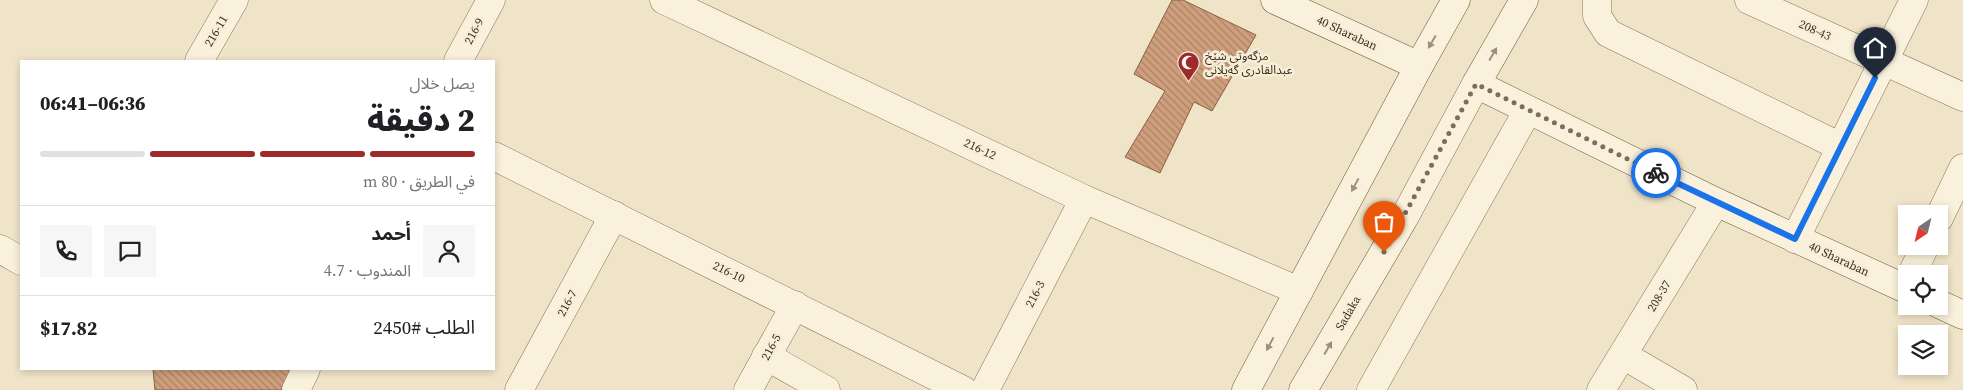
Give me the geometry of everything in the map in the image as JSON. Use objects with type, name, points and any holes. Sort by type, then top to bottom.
[{"type":"street","name":"216-11","points":[[200,60],[234,0]]},
{"type":"street","name":"216-9","points":[[459,60],[490,0]]},
{"type":"street","name":"216-12","points":[[664,0],[698,7],[1084,199],[1299,291]]},
{"type":"street","name":"40 Sharaban","points":[[1274,0],[1419,66]]},
{"type":"street","points":[[1246,390],[1456,0]]},
{"type":"street","name":"Sadaka","points":[[1303,390],[1404,218],[1476,84],[1524,0]]},
{"type":"street","points":[[1597,0],[1597,16],[1608,33],[1841,147]]},
{"type":"street","name":"208-43","points":[[1749,0],[1963,97]]},
{"type":"street","points":[[1795,239],[1914,0]]},
{"type":"street","name":"40 Sharaban","points":[[1476,84],[1795,239],[1898,281]]},
{"type":"street","points":[[1371,390],[1528,110]]},
{"type":"street","name":"216-10","points":[[495,156],[963,390]]},
{"type":"street","points":[[1945,205],[1963,168]]},
{"type":"street","name":"216-3","points":[[985,390],[1084,199]]},
{"type":"street","name":"208-37","points":[[1601,390],[1716,202]]},
{"type":"street","name":"216-7","points":[[519,390],[614,215]]},
{"type":"street","points":[[0,249],[20,260]]},
{"type":"street","name":"216-5","points":[[748,390],[794,305]]},
{"type":"street","points":[[1948,308],[1963,315]]},
{"type":"street","points":[[1623,355],[1683,390]]},
{"type":"street","points":[[766,356],[826,390]]},
{"type":"street","points":[[296,390],[306,370]]},
{"type":"building","name":"مزگەوتی شێخ عبدالقادری گەیلانی","points":[[1172,0],[1183,0],[1256,35],[1212,111],[1194,102],[1160,173],[1125,157],[1165,91],[1134,74]]},
{"type":"building","points":[[153,370],[292,370],[281,390],[155,390]]},
{"type":"way so far","points":[[1384,252],[1476,84],[1656,173]]},
{"type":"place","name":"مزگەوتی شێخ عبدالقادری گەیلانی","points":[[1189,82]]},
{"type":"route","points":[[1656,173],[1795,239],[1875,78]]}]
